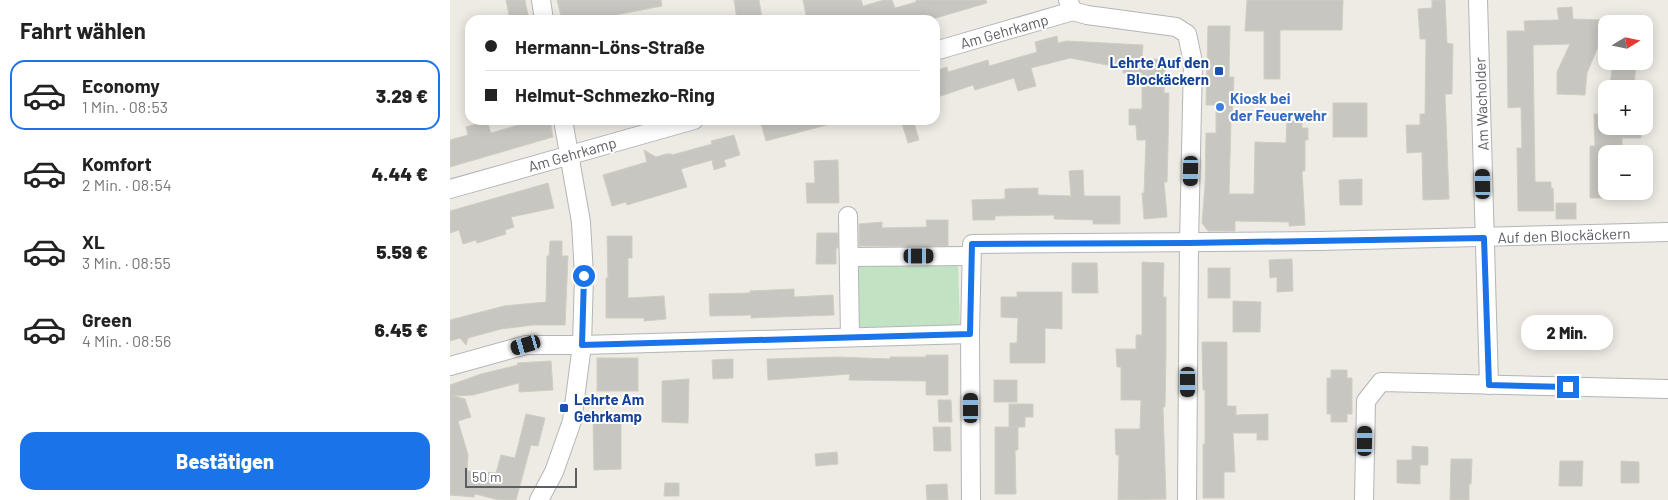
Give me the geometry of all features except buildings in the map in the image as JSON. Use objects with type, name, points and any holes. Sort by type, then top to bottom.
[{"type":"street","points":[[541,0],[543,15]]},
{"type":"street","name":"Am Wacholder","points":[[1478,0],[1489,385]]},
{"type":"street","points":[[1070,5],[1087,15],[1176,27],[1187,34],[1193,62],[1189,243],[1187,500]]},
{"type":"street","name":"Am Gehrkamp","points":[[940,49],[1070,5]]},
{"type":"street","points":[[539,500],[554,472],[572,421],[582,345],[584,276],[581,222],[564,125]]},
{"type":"street","name":"Am Gehrkamp","points":[[450,189],[676,125]]},
{"type":"street","points":[[848,216],[850,337]]},
{"type":"street","name":"Auf den Blockäckern","points":[[849,257],[972,250],[1189,243],[1484,238],[1668,232]]},
{"type":"street","points":[[972,250],[970,334],[972,500]]},
{"type":"street","points":[[450,366],[526,345],[970,334]]},
{"type":"street","points":[[1364,500],[1366,401],[1382,382],[1668,389]]},
{"type":"green space","points":[[958,262],[960,328],[855,330],[854,264]]},
{"type":"place","name":"Lehrte Auf den Blockäckern","points":[[1219,71]]},
{"type":"place","name":"Kiosk bei der Feuerwehr","points":[[1220,107]]},
{"type":"place","name":"Lehrte Am Gehrkamp","points":[[564,408]]},
{"type":"route","points":[[584,276],[582,345],[970,334],[972,244],[1189,243],[1484,238],[1489,385],[1568,387]]}]
